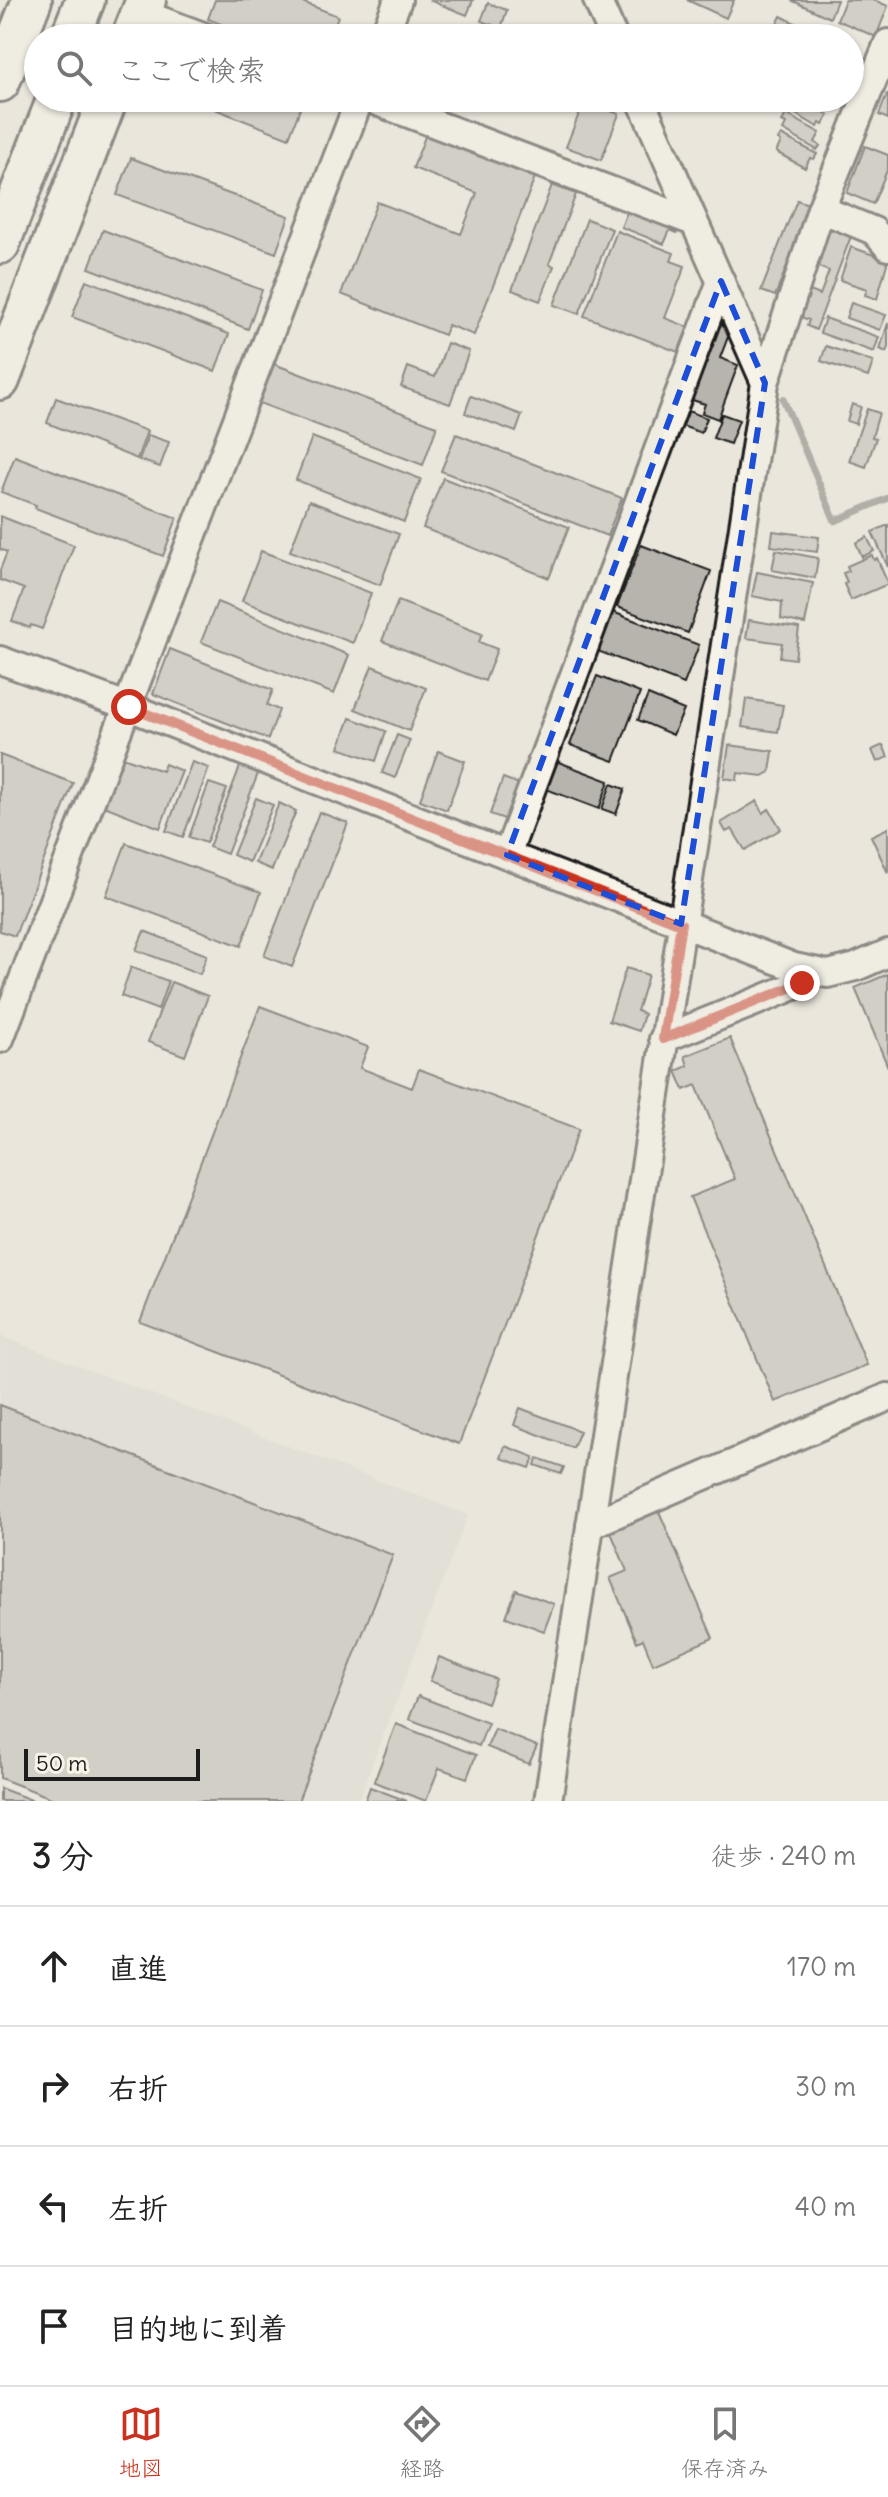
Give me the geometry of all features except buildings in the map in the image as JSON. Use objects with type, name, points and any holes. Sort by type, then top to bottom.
[{"type":"highway","points":[[0,33],[13,0]]},
{"type":"highway","points":[[0,82],[32,0]]},
{"type":"highway","points":[[76,24],[85,0]]},
{"type":"highway","points":[[85,24],[94,0]]},
{"type":"highway","points":[[0,219],[42,112]]},
{"type":"highway","points":[[0,244],[52,112]]},
{"type":"highway","points":[[0,380],[103,112]]},
{"type":"street","points":[[389,24],[398,0]]},
{"type":"street","points":[[597,0],[608,24]]},
{"type":"street","points":[[139,17],[162,24]]},
{"type":"street","points":[[864,108],[885,58]]},
{"type":"street","points":[[0,1039],[355,112]]},
{"type":"street","points":[[404,112],[694,222]]},
{"type":"street","points":[[646,112],[765,383]]},
{"type":"street","points":[[548,1801],[765,383],[821,209],[862,112]]},
{"type":"street","points":[[821,209],[874,231],[888,247]]},
{"type":"street","points":[[507,855],[721,281]]},
{"type":"street","points":[[0,660],[129,707],[794,967],[828,974],[856,967],[888,953]]},
{"type":"street","points":[[663,1039],[802,983]]},
{"type":"street","points":[[590,1525],[888,1397]]},
{"type":"highlighted area","points":[[721,281],[765,383],[681,924],[507,855]]},
{"type":"shaded area","points":[[0,1336],[468,1515],[358,1801],[59,1801],[0,1778]]},
{"type":"waterway","points":[[612,0],[622,24]]},
{"type":"waterway","points":[[783,399],[835,521],[888,498]]},
{"type":"route","points":[[129,707],[681,924],[663,1039],[802,983]]}]
